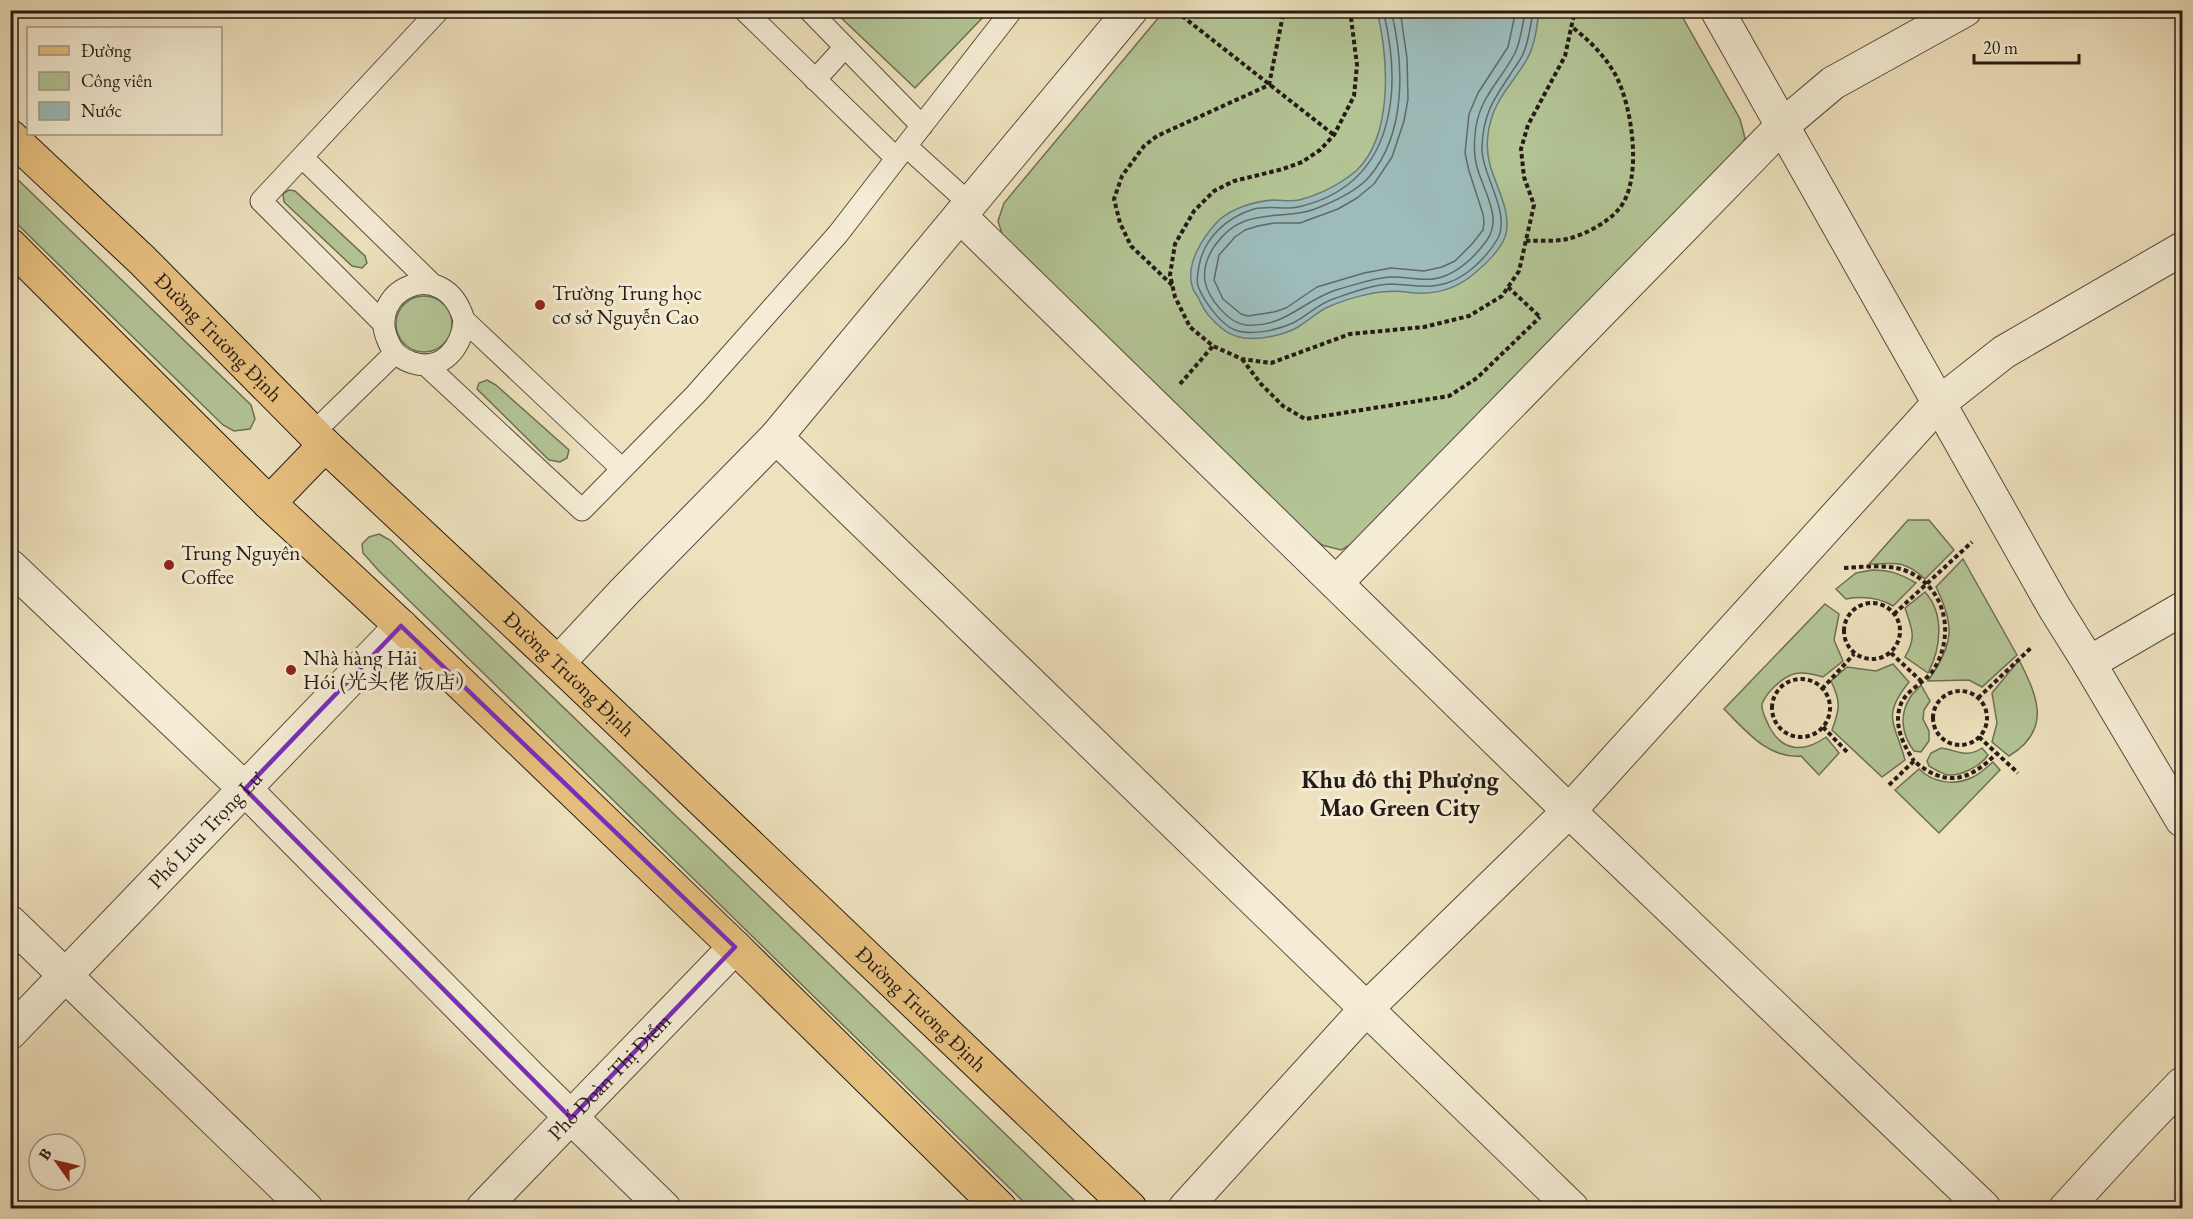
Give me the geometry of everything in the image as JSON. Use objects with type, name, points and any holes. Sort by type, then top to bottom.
[{"type":"main road","name":"Đường Trương Định","points":[[10,136],[142,260],[319,439],[558,663],[1130,1209]]},
{"type":"main road","points":[[10,245],[269,503],[401,626],[735,947],[1000,1209]]},
{"type":"main road","points":[[269,503],[319,439]]},
{"type":"street","points":[[558,663],[631,585],[776,438],[1131,10]]},
{"type":"street","points":[[1717,10],[2054,607],[2182,820]]},
{"type":"street","points":[[1336,584],[1782,126],[1833,83],[1965,10]]},
{"type":"street","points":[[965,210],[1336,584],[1984,1209]]},
{"type":"street","points":[[1185,1209],[1366,1009],[1569,811],[1938,404],[2004,352],[2182,249]]},
{"type":"street","points":[[776,438],[1572,1209]]},
{"type":"street","points":[[10,566],[245,789],[664,1209]]},
{"type":"street","points":[[2089,663],[2182,609]]},
{"type":"street","name":"Phố Lưu Trọng Lư","points":[[10,1033],[401,626]]},
{"type":"street","points":[[10,922],[306,1209]]},
{"type":"street","name":"Phố Đoàn Thị Điểm","points":[[483,1209],[735,947]]},
{"type":"street","points":[[2066,1209],[2182,1084]]},
{"type":"lane","points":[[383,323],[261,201],[439,10]]},
{"type":"lane","points":[[808,10],[922,126]]},
{"type":"lane","points":[[426,365],[582,510],[696,394],[838,234],[1012,10]]},
{"type":"lane","points":[[753,14],[815,80],[901,152],[965,210]]},
{"type":"lane","points":[[815,80],[845,47]]},
{"type":"lane","points":[[302,158],[432,284]]},
{"type":"lane","points":[[418,284],[432,284],[444,288],[454,296],[461,308],[464,320],[463,333],[459,345],[439,362],[426,365],[413,363],[391,349],[385,336],[383,323],[386,309],[393,297],[404,289],[418,284]]},
{"type":"lane","points":[[464,320],[622,469]]},
{"type":"lane","points":[[319,439],[395,352]]},
{"type":"path","points":[[1269,84],[1284,10]]},
{"type":"path","points":[[1350,10],[1357,65],[1354,96],[1334,135],[1320,150],[1302,162],[1234,181],[1215,191],[1194,211],[1175,244],[1170,275],[1174,297],[1190,327],[1213,346],[1242,359],[1271,363],[1350,334],[1424,327],[1469,316],[1502,296],[1519,271],[1534,205],[1524,177],[1521,149],[1528,125],[1565,56],[1575,10]]},
{"type":"path","points":[[1182,16],[1334,135]]},
{"type":"path","points":[[1526,241],[1567,239],[1592,229],[1619,209],[1627,195],[1631,179],[1634,157],[1631,126],[1626,103],[1616,76],[1594,46],[1572,27]]},
{"type":"path","points":[[1173,286],[1131,246],[1120,223],[1114,199],[1122,176],[1144,146],[1157,136],[1269,84]]},
{"type":"path","points":[[1508,287],[1546,322]]},
{"type":"path","points":[[1242,359],[1261,384],[1284,406],[1305,419],[1449,396],[1477,378],[1540,317]]},
{"type":"path","points":[[1179,386],[1213,346]]},
{"type":"path","points":[[1894,614],[1972,542]]},
{"type":"path","points":[[1845,567],[1892,567],[1905,571],[1927,584],[1937,597],[1942,609],[1945,623],[1944,637],[1938,661],[1932,672],[1908,692],[1899,708],[1897,722],[1901,738],[1914,761],[1929,773],[1956,779],[1969,776],[1983,767],[1996,753]]},
{"type":"path","points":[[1877,603],[1886,606],[1894,614],[1901,628],[1900,637],[1891,653],[1873,660],[1854,654],[1844,638],[1846,619],[1852,611],[1859,606],[1877,603]]},
{"type":"path","points":[[1978,698],[2032,647]]},
{"type":"path","points":[[1891,653],[1922,681]]},
{"type":"path","points":[[1822,689],[1854,654]]},
{"type":"path","points":[[1797,680],[1815,683],[1822,689],[1830,705],[1823,727],[1811,735],[1792,736],[1777,724],[1773,705],[1780,688],[1797,680]]},
{"type":"path","points":[[1955,691],[1965,691],[1978,698],[1986,709],[1987,718],[1986,727],[1979,737],[1967,745],[1950,744],[1937,734],[1932,717],[1939,700],[1955,691]]},
{"type":"path","points":[[1823,727],[1849,754]]},
{"type":"path","points":[[1979,737],[2018,773]]},
{"type":"path","points":[[1890,785],[1914,761]]},
{"type":"highlighted area","points":[[401,626],[735,947],[571,1118],[245,789]]},
{"type":"green space","points":[[834,11],[989,11],[915,88]]},
{"type":"green space","points":[[1164,11],[1679,11],[1740,119],[1745,138],[1737,156],[1361,539],[1341,550],[1322,545],[1302,529],[1003,237],[998,221],[1004,203]]},
{"type":"green space","points":[[11,173],[251,405],[255,419],[250,429],[234,431],[223,425],[11,218]]},
{"type":"green space","points":[[289,190],[295,191],[365,256],[367,263],[362,268],[352,266],[284,202],[283,194]]},
{"type":"green space","points":[[418,296],[430,296],[440,300],[448,308],[452,324],[448,340],[440,348],[430,352],[418,352],[408,348],[400,340],[396,330],[396,318],[400,308],[408,300]]},
{"type":"green space","points":[[487,380],[496,385],[569,450],[567,458],[560,462],[549,460],[477,389],[479,383]]},
{"type":"green space","points":[[1908,520],[1929,520],[1954,550],[1925,579],[1905,565],[1869,564]]},
{"type":"green space","points":[[379,534],[390,540],[1082,1208],[1030,1208],[379,571],[363,553],[362,544],[369,537]]},
{"type":"green space","points":[[1963,559],[2017,655],[1982,687],[1969,680],[1928,681],[1943,656],[1949,635],[1947,613],[1936,587]]},
{"type":"green space","points":[[1872,570],[1895,573],[1916,583],[1893,606],[1870,598],[1846,599],[1836,589],[1856,573]]},
{"type":"green space","points":[[1925,592],[1936,610],[1939,631],[1936,653],[1928,673],[1905,657],[1911,644],[1912,633],[1905,608]]},
{"type":"green space","points":[[1825,604],[1839,614],[1834,640],[1843,661],[1823,677],[1808,673],[1790,675],[1770,691],[1762,704],[1765,718],[1780,741],[1794,747],[1802,747],[1810,746],[1826,737],[1839,753],[1819,775],[1801,756],[1778,753],[1758,742],[1724,709]]},
{"type":"green space","points":[[2019,660],[2036,700],[2036,724],[2023,746],[2009,756],[1992,742],[1997,723],[1992,693]]},
{"type":"green space","points":[[1893,664],[1909,682],[1900,694],[1893,712],[1894,728],[1905,760],[1882,777],[1832,730],[1838,705],[1837,694],[1831,681],[1847,667],[1876,671]]},
{"type":"green space","points":[[1921,685],[1930,701],[1924,710],[1923,719],[1929,731],[1929,741],[1921,752],[1914,751],[1906,738],[1903,717],[1907,703]]},
{"type":"green space","points":[[1941,748],[1971,753],[1982,748],[1988,755],[1970,770],[1948,775],[1929,766],[1927,761],[1931,753]]},
{"type":"green space","points":[[1993,762],[2000,770],[1939,833],[1895,790],[1919,769],[1937,780],[1959,782],[1976,776]]},
{"type":"water","points":[[1377,11],[1539,11],[1530,54],[1498,104],[1489,131],[1489,160],[1507,219],[1503,242],[1484,265],[1452,287],[1425,293],[1396,291],[1356,297],[1320,311],[1298,327],[1272,336],[1251,338],[1230,334],[1209,315],[1193,290],[1191,270],[1196,252],[1212,228],[1230,212],[1259,202],[1296,201],[1322,192],[1351,175],[1369,155],[1377,136],[1385,94],[1384,50]]},
{"type":"place","name":"Trường Trung học cơ sở Nguyễn Cao","points":[[540,305]]},
{"type":"place","name":"Trung Nguyên Coffee","points":[[169,565]]},
{"type":"place","name":"Nhà hàng Hải Hói (光头佬 饭店）","points":[[291,670]]},
{"type":"district","name":"Khu đô thị Phượng Mao Green City","points":[[1400,794]]}]
